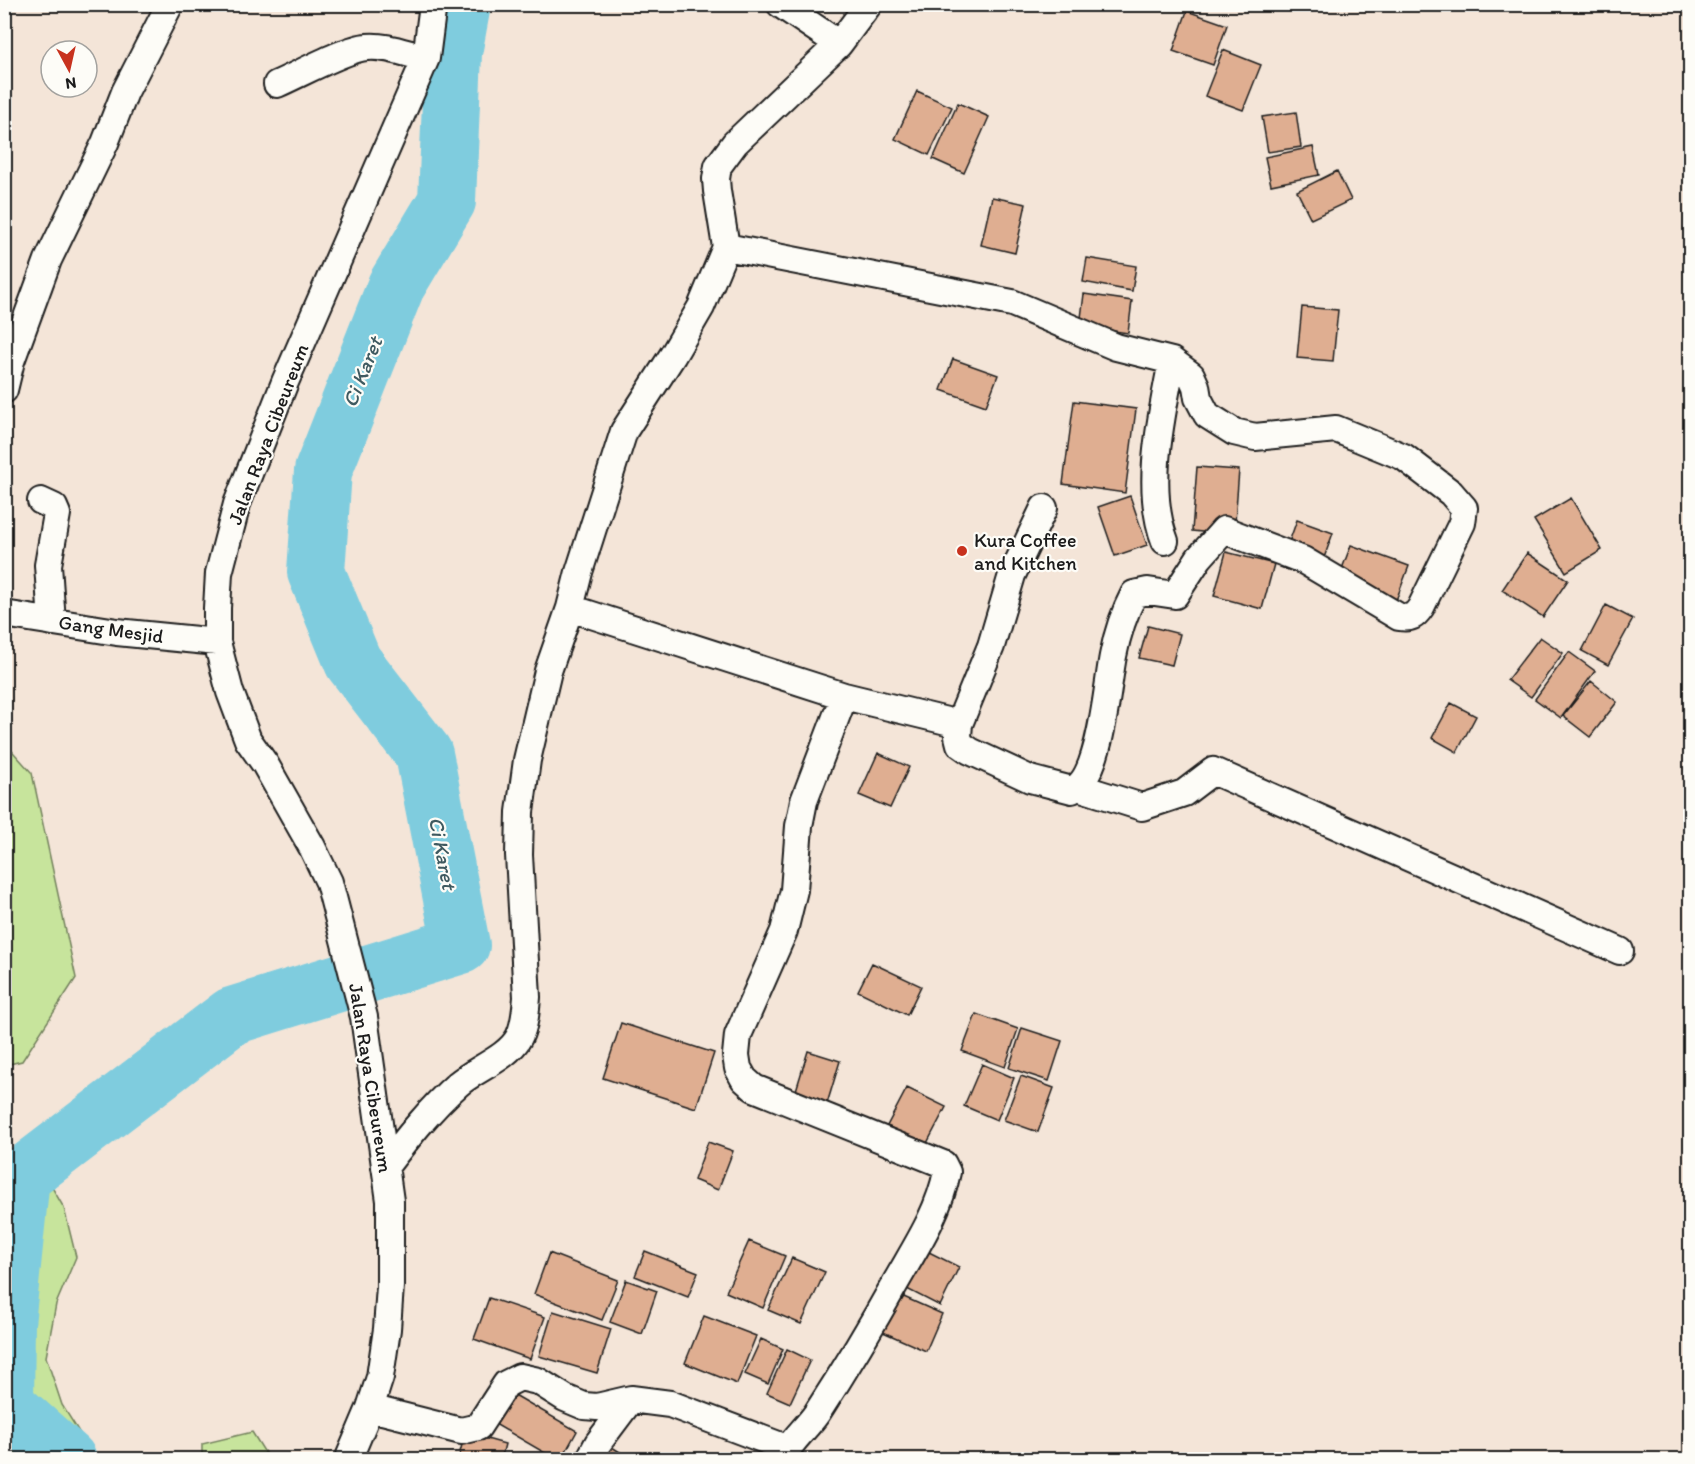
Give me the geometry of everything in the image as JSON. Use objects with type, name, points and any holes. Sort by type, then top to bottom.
[{"type":"street","points":[[4,390],[11,360],[48,260],[105,143],[125,92],[170,4]]},
{"type":"street","name":"Jalan Raya Cibeureum","points":[[348,1460],[370,1408],[380,1377],[387,1329],[391,1240],[390,1201],[364,1017],[329,882],[265,764],[248,740],[230,692],[217,642],[219,573],[237,504],[285,382],[426,58],[433,4]]},
{"type":"street","points":[[780,4],[839,44]]},
{"type":"street","points":[[385,1167],[438,1102],[471,1073],[507,1051],[518,1038],[525,1020],[527,997],[519,866],[520,812],[527,760],[548,671],[570,608],[579,572],[624,431],[701,307],[726,247],[717,191],[718,166],[735,143],[839,44],[869,4]]},
{"type":"street","points":[[277,84],[366,46],[426,58]]},
{"type":"street","points":[[726,247],[1012,303],[1116,346],[1172,361],[1191,375],[1207,415],[1234,432],[1255,436],[1336,429],[1404,457],[1452,493],[1464,508],[1464,515],[1421,607],[1414,616],[1408,619],[1399,617],[1303,560],[1224,530],[1199,558],[1175,595],[1148,591],[1134,594],[1125,612],[1113,653],[1098,743],[1086,779],[1072,790],[1030,779],[969,751],[960,744],[958,736],[959,724],[991,646],[1012,575],[1044,508]]},
{"type":"street","points":[[1165,541],[1158,525],[1157,463],[1160,427],[1172,361]]},
{"type":"street","points":[[41,501],[54,507],[57,514],[48,565],[52,622]]},
{"type":"street","points":[[570,608],[844,696],[959,724]]},
{"type":"street","name":"Gang Mesjid","points":[[4,614],[117,632],[217,642]]},
{"type":"street","points":[[370,1408],[461,1431],[478,1427],[506,1384],[520,1377],[538,1381],[565,1398],[584,1406],[597,1407],[631,1399],[669,1404],[784,1454],[813,1419],[881,1308],[937,1209],[946,1172],[943,1164],[754,1088],[744,1079],[738,1068],[736,1055],[738,1035],[784,931],[794,890],[799,826],[804,801],[844,696]]},
{"type":"street","points":[[1078,787],[1142,807],[1184,793],[1213,771],[1620,951]]},
{"type":"street","points":[[589,1460],[598,1443],[631,1399]]},
{"type":"green space","points":[[4,742],[32,773],[76,978],[22,1061],[5,1065]]},
{"type":"green space","points":[[38,1163],[64,1208],[76,1257],[56,1304],[46,1357],[62,1405],[96,1459],[5,1459],[5,1169]]},
{"type":"green space","points":[[252,1432],[269,1459],[202,1459],[202,1444]]},
{"type":"building","points":[[1187,11],[1227,25],[1213,65],[1173,51]]},
{"type":"building","points":[[1223,50],[1261,65],[1243,110],[1205,96]]},
{"type":"building","points":[[917,91],[952,107],[929,155],[895,139]]},
{"type":"building","points":[[958,103],[989,117],[964,173],[933,159]]},
{"type":"building","points":[[1296,112],[1301,147],[1268,152],[1262,117]]},
{"type":"building","points":[[1313,147],[1319,175],[1271,185],[1265,157]]},
{"type":"building","points":[[1337,171],[1351,200],[1311,219],[1297,191]]},
{"type":"building","points":[[992,197],[1026,204],[1015,253],[981,245]]},
{"type":"building","points":[[1087,258],[1136,266],[1132,291],[1083,282]]},
{"type":"building","points":[[1084,294],[1132,301],[1128,333],[1080,326]]},
{"type":"building","points":[[1302,307],[1338,310],[1333,361],[1297,358]]},
{"type":"building","points":[[953,359],[998,375],[986,406],[941,390]]},
{"type":"building","points":[[1074,401],[1136,409],[1125,493],[1063,484]]},
{"type":"building","points":[[1197,467],[1239,470],[1234,535],[1192,531]]},
{"type":"building","points":[[1130,496],[1147,545],[1115,556],[1098,507]]},
{"type":"building","points":[[1571,498],[1602,550],[1566,572],[1534,520]]},
{"type":"building","points":[[1297,520],[1333,533],[1316,580],[1280,567]]},
{"type":"building","points":[[1351,545],[1409,566],[1395,603],[1337,582]]},
{"type":"building","points":[[1226,552],[1274,564],[1262,609],[1214,596]]},
{"type":"building","points":[[1527,553],[1568,580],[1543,617],[1502,590]]},
{"type":"building","points":[[1606,605],[1633,619],[1608,665],[1582,651]]},
{"type":"building","points":[[1148,626],[1180,634],[1172,665],[1139,658]]},
{"type":"building","points":[[1540,637],[1563,653],[1531,697],[1507,680]]},
{"type":"building","points":[[1569,652],[1595,671],[1561,718],[1535,699]]},
{"type":"building","points":[[1591,681],[1617,702],[1590,737],[1563,716]]},
{"type":"building","points":[[1451,703],[1476,716],[1457,752],[1432,738]]},
{"type":"building","points":[[878,753],[909,767],[890,808],[859,795]]},
{"type":"building","points":[[872,963],[921,986],[907,1015],[858,991]]},
{"type":"building","points":[[976,1014],[1018,1029],[1005,1067],[962,1051]]},
{"type":"building","points":[[621,1023],[714,1053],[696,1108],[603,1078]]},
{"type":"building","points":[[1022,1028],[1062,1041],[1049,1081],[1009,1068]]},
{"type":"building","points":[[808,1051],[840,1061],[826,1107],[794,1097]]},
{"type":"building","points":[[982,1064],[1014,1078],[997,1120],[964,1106]]},
{"type":"building","points":[[1021,1076],[1054,1088],[1038,1132],[1004,1120]]},
{"type":"building","points":[[907,1088],[946,1107],[926,1145],[887,1126]]},
{"type":"building","points":[[708,1142],[733,1151],[718,1190],[694,1180]]},
{"type":"building","points":[[749,1241],[785,1256],[763,1308],[726,1292]]},
{"type":"building","points":[[923,1249],[959,1267],[940,1306],[903,1287]]},
{"type":"building","points":[[645,1251],[698,1272],[688,1297],[635,1276]]},
{"type":"building","points":[[549,1253],[618,1280],[602,1320],[534,1294]]},
{"type":"building","points":[[792,1258],[825,1272],[801,1324],[768,1310]]},
{"type":"building","points":[[626,1280],[657,1291],[642,1334],[610,1322]]},
{"type":"building","points":[[897,1294],[942,1314],[926,1351],[881,1331]]},
{"type":"building","points":[[489,1298],[545,1317],[530,1359],[474,1339]]},
{"type":"building","points":[[553,1311],[611,1329],[597,1373],[539,1356]]},
{"type":"building","points":[[704,1316],[756,1336],[737,1384],[685,1363]]},
{"type":"building","points":[[761,1339],[783,1349],[768,1384],[745,1374]]},
{"type":"building","points":[[787,1349],[810,1360],[790,1403],[767,1393]]},
{"type":"building","points":[[513,1394],[577,1431],[561,1460],[557,1460],[495,1424]]},
{"type":"building","points":[[465,1433],[505,1444],[501,1460],[458,1460]]},
{"type":"building","points":[[607,1444],[633,1460],[598,1460]]},
{"type":"waterway","name":"Ci Karet","points":[[68,1460],[5,1404],[6,1324],[21,1177],[232,1016],[461,945],[424,754],[353,662],[316,572],[323,471],[396,286],[447,201],[453,53],[462,4]]},
{"type":"place","name":"Kura Coffee and Kitchen","points":[[962,551]]}]
